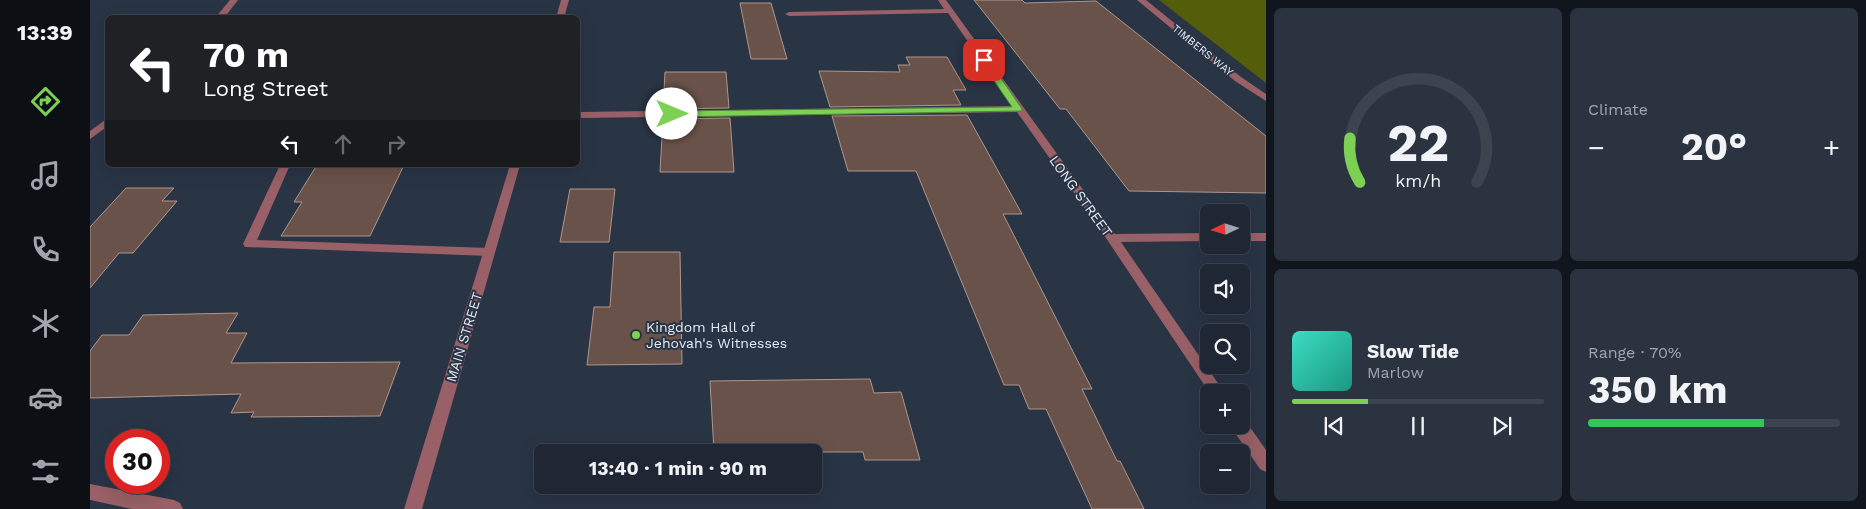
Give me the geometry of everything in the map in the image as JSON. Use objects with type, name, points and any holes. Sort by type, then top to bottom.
[{"type":"street","points":[[222,15],[234,0]]},
{"type":"street","points":[[561,15],[566,0]]},
{"type":"street","name":"LONG STREET","points":[[942,0],[1018,109],[1112,238],[1212,384]]},
{"type":"street","name":"TIMBERS WAY","points":[[1141,0],[1238,79],[1265,97]]},
{"type":"street","points":[[789,14],[950,11]]},
{"type":"street","points":[[580,115],[1018,109]]},
{"type":"street","points":[[90,136],[105,124]]},
{"type":"street","points":[[284,167],[249,244],[489,252]]},
{"type":"street","name":"MAIN STREET","points":[[413,509],[514,167]]},
{"type":"street","points":[[1112,238],[1200,237]]},
{"type":"street","points":[[1250,237],[1266,237]]},
{"type":"street","points":[[1245,434],[1266,464]]},
{"type":"street","points":[[90,492],[174,509]]},
{"type":"green space","points":[[1159,0],[1266,0],[1266,83]]},
{"type":"building","points":[[974,0],[1022,0],[1025,3],[1096,1],[1266,136],[1266,193],[1129,191],[1066,109],[1060,109]]},
{"type":"building","points":[[740,3],[771,3],[787,59],[751,59]]},
{"type":"building","points":[[906,57],[947,57],[966,90],[953,90],[961,105],[830,107],[819,71],[900,72],[898,65],[910,65]]},
{"type":"building","points":[[665,72],[726,72],[729,108],[663,109]]},
{"type":"building","points":[[967,115],[1022,214],[1003,214],[1092,389],[1082,389],[1117,461],[1120,461],[1144,509],[1092,509],[1046,409],[1029,409],[1019,385],[1004,385],[916,171],[848,171],[832,116]]},
{"type":"building","points":[[730,118],[734,172],[660,172],[663,119]]},
{"type":"building","points":[[316,167],[403,167],[370,236],[281,236],[302,202],[294,202]]},
{"type":"building","points":[[126,188],[174,188],[162,201],[177,201],[133,253],[119,253],[90,288],[90,227]]},
{"type":"building","points":[[570,189],[615,189],[609,242],[560,242]]},
{"type":"building","name":"Kingdom Hall of Jehovah's Witnesses","points":[[614,252],[680,252],[682,364],[587,365],[594,307],[610,307]]},
{"type":"building","points":[[238,313],[226,333],[247,333],[231,363],[400,362],[380,416],[251,417],[254,412],[231,413],[241,394],[90,398],[90,351],[102,335],[129,335],[143,315]]},
{"type":"building","points":[[870,379],[874,393],[901,392],[920,460],[865,460],[863,452],[822,452],[822,444],[714,444],[710,381]]},
{"type":"place","name":"Kingdom Hall of Jehovah's Witnesses","points":[[636,335]]},
{"type":"route","points":[[672,114],[1018,109],[984,60]]}]
